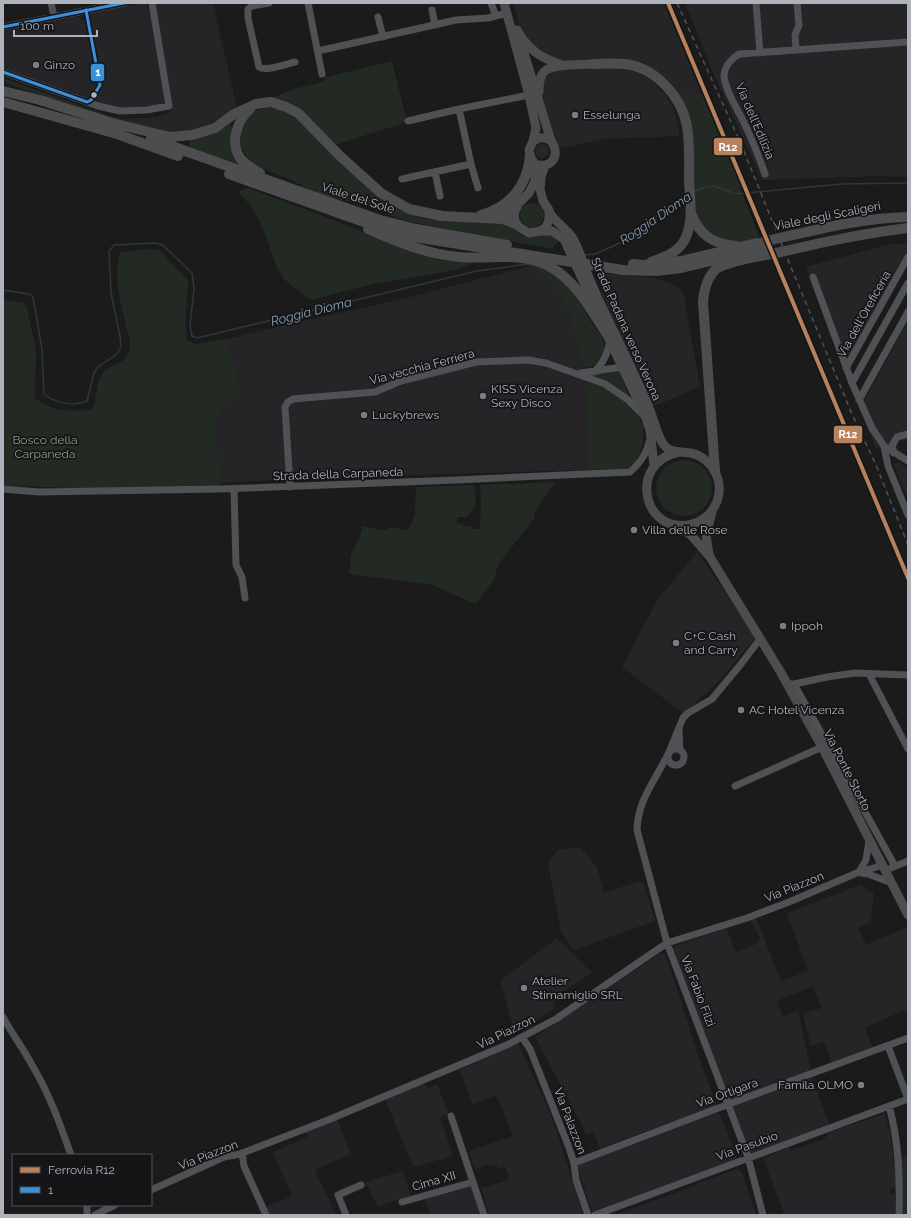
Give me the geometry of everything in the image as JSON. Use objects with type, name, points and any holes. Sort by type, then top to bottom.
[{"type":"highway","points":[[593,64],[625,64],[636,66],[654,75],[668,88],[679,104],[687,126],[690,195],[688,233],[678,249],[660,259],[643,265]]},
{"type":"highway","points":[[3,90],[40,100]]},
{"type":"highway","points":[[3,94],[40,100]]},
{"type":"highway","name":"Viale del Sole","points":[[40,100],[112,123],[188,152],[415,233],[623,270],[657,271],[681,264]]},
{"type":"highway","points":[[3,102],[48,114]]},
{"type":"highway","points":[[112,123],[170,137],[192,135],[215,128],[234,114],[256,104],[271,102],[298,113],[362,177],[381,193],[410,209],[455,218],[503,213],[516,207]]},
{"type":"highway","points":[[256,104],[244,113],[239,121],[236,134],[236,146],[240,158],[250,168],[283,186]]},
{"type":"highway","points":[[3,106],[48,114]]},
{"type":"highway","name":"Viale del Sole","points":[[48,114],[117,134],[378,227],[602,261],[643,265],[681,264]]},
{"type":"highway","points":[[476,216],[496,210],[515,195],[527,173],[531,159]]},
{"type":"highway","points":[[310,203],[390,239],[435,253],[459,257],[481,258],[507,256],[525,258],[549,265],[564,276],[580,292],[608,337]]},
{"type":"highway","points":[[690,211],[697,228],[703,234],[726,245],[740,247]]},
{"type":"highway","points":[[476,216],[503,219],[516,224]]},
{"type":"highway","name":"Viale degli Scaligeri","points":[[681,264],[740,247],[859,221],[883,217],[908,217]]},
{"type":"highway","name":"Viale degli Scaligeri","points":[[681,264],[861,228],[908,224]]},
{"type":"highway","points":[[715,471],[703,302],[704,289],[712,273],[717,268],[732,262],[842,238],[886,230],[908,228]]},
{"type":"main road","points":[[504,3],[529,95],[536,128],[530,147],[531,159],[535,168],[535,181],[529,194],[516,207],[514,218],[516,224],[525,232],[533,233],[540,231],[548,224],[550,213],[548,207],[536,198],[525,199]]},
{"type":"main road","points":[[510,3],[551,141],[556,148],[556,154],[551,162],[545,165],[539,165],[531,159]]},
{"type":"main road","points":[[517,30],[524,43],[535,52],[548,60],[563,65]]},
{"type":"main road","points":[[538,100],[539,82],[542,74],[549,68],[563,65],[593,64]]},
{"type":"main road","points":[[533,141],[542,138],[551,141]]},
{"type":"main road","points":[[543,202],[540,183],[542,171],[545,165]]},
{"type":"main road","name":"Strada Padana verso Verona","points":[[550,213],[554,221],[572,236],[577,257],[608,337],[646,418],[651,435],[654,465],[647,479],[646,486],[648,502],[657,515],[669,523],[677,525]]},
{"type":"main road","name":"Strada Padana verso Verona","points":[[540,231],[552,232],[560,236],[564,239],[577,257],[633,372],[650,409],[662,442],[672,452],[690,453],[702,458],[715,471]]},
{"type":"main road","points":[[654,465],[665,456],[679,452]]},
{"type":"main road","points":[[677,525],[697,522],[707,516],[712,510],[716,504],[719,491],[715,471]]},
{"type":"main road","name":"Via Ponte Storto","points":[[710,557],[706,535],[712,510]]},
{"type":"main road","name":"Via Ponte Storto","points":[[677,525],[691,535],[710,557],[760,639],[791,684],[908,915]]},
{"type":"street","points":[[51,3],[54,16]]},
{"type":"street","points":[[3,27],[124,3]]},
{"type":"street","points":[[3,72],[92,104],[120,112],[147,110],[169,106],[152,3]]},
{"type":"street","points":[[269,3],[252,6],[248,9],[248,18],[259,67],[260,69],[266,69],[295,62]]},
{"type":"street","points":[[308,3],[322,74]]},
{"type":"street","points":[[491,3],[496,16]]},
{"type":"street","points":[[756,3],[760,53]]},
{"type":"street","points":[[796,50],[795,35],[799,25],[797,3]]},
{"type":"street","points":[[432,10],[435,25]]},
{"type":"street","points":[[318,51],[456,20],[496,16],[507,13]]},
{"type":"street","points":[[378,17],[383,37]]},
{"type":"street","name":"Via dell'Edilizia","points":[[766,174],[750,135],[727,88],[724,76],[726,68],[730,62],[739,54],[908,42]]},
{"type":"street","points":[[408,121],[529,95]]},
{"type":"street","points":[[459,109],[478,188]]},
{"type":"street","points":[[402,179],[472,164]]},
{"type":"street","points":[[435,172],[440,196]]},
{"type":"street","name":"Via dell'Oreficeria","points":[[908,257],[846,368],[859,400],[878,439],[884,446],[908,461]]},
{"type":"street","points":[[813,277],[846,368]]},
{"type":"street","name":"Via dell'Oreficeria","points":[[852,383],[908,283]]},
{"type":"street","points":[[859,400],[908,312]]},
{"type":"street","points":[[594,372],[604,361],[608,353],[608,337]]},
{"type":"street","name":"Via vecchia Ferriera","points":[[290,487],[285,407],[288,402],[293,399],[375,392],[402,382],[476,362],[528,360],[546,362],[589,377],[609,386],[636,406],[646,418]]},
{"type":"street","points":[[622,367],[633,372]]},
{"type":"street","name":"Via vecchia Ferriera","points":[[575,373],[594,372],[622,367]]},
{"type":"street","points":[[878,439],[888,439],[908,434]]},
{"type":"street","name":"Strada della Carpaneda","points":[[3,489],[47,492],[234,489],[630,472],[640,463],[646,453],[651,435]]},
{"type":"street","points":[[894,453],[892,446],[896,437]]},
{"type":"street","points":[[884,446],[888,466],[908,515]]},
{"type":"street","points":[[234,489],[236,564],[242,577],[245,598]]},
{"type":"street","points":[[680,750],[673,749],[668,753],[668,759],[672,765],[678,765],[683,760],[679,738],[680,724],[683,718],[688,713],[712,699],[760,639]]},
{"type":"street","points":[[895,866],[791,684],[856,673],[908,675]]},
{"type":"street","points":[[869,674],[908,749]]},
{"type":"street","name":"Via Fabio Filzi","points":[[680,724],[668,753],[641,803],[637,830],[667,943],[748,1157],[763,1215]]},
{"type":"street","points":[[735,786],[822,747]]},
{"type":"street","name":"Via Fabio Filzi","points":[[657,775],[672,765]]},
{"type":"street","points":[[870,841],[866,860],[861,870],[892,883]]},
{"type":"street","name":"Via Piazzon","points":[[152,1190],[224,1157],[242,1153],[328,1120],[462,1064],[522,1037],[556,1019],[667,943],[754,916],[861,870],[869,864],[883,867],[895,866],[908,861]]},
{"type":"street","points":[[3,1017],[13,1036],[32,1064],[53,1104],[71,1154]]},
{"type":"street","name":"Via Palazzon","points":[[522,1037],[530,1049],[574,1163],[576,1180],[588,1215]]},
{"type":"street","name":"Via Ortigara","points":[[574,1163],[908,1038]]},
{"type":"street","points":[[888,1046],[908,1099]]},
{"type":"street","name":"Via Pasubio","points":[[595,1215],[748,1157],[908,1099]]},
{"type":"street","points":[[889,1106],[896,1139],[899,1170],[899,1215]]},
{"type":"street","name":"Cima XII","points":[[451,1116],[484,1215]]},
{"type":"street","points":[[242,1153],[244,1166],[266,1215]]},
{"type":"street","points":[[224,1157],[234,1160],[244,1166]]},
{"type":"street","name":"Cima XII","points":[[402,1202],[473,1182]]},
{"type":"street","points":[[346,1215],[338,1195],[361,1185]]},
{"type":"street","points":[[90,1215],[112,1206]]},
{"type":"shaded area","points":[[143,3],[146,4],[147,8],[155,6],[154,3],[213,3],[237,108],[206,126],[175,133],[124,122],[122,119],[156,117],[170,113],[169,107],[124,112],[3,72],[3,31],[79,16],[81,17],[81,20],[89,19],[90,13]]},
{"type":"shaded area","points":[[513,3],[664,3],[702,94],[674,93],[652,70],[562,62],[542,55],[519,31],[517,25],[519,23]]},
{"type":"shaded area","points":[[685,3],[908,3],[908,177],[879,176],[762,180],[715,77]]},
{"type":"shaded area","points":[[612,68],[636,71],[651,80],[664,93],[673,107],[679,127],[679,136],[603,139],[563,148],[555,143],[541,97],[544,82],[547,76],[552,72],[564,70]]},
{"type":"shaded area","points":[[908,243],[908,249],[844,368],[806,267],[886,245]]},
{"type":"shaded area","points":[[528,267],[537,270],[539,275],[553,283],[569,315],[583,367],[585,381],[587,470],[303,478],[221,483],[216,426],[222,403],[242,400],[228,339],[398,300]]},
{"type":"shaded area","points":[[606,274],[652,277],[674,285],[683,291],[700,387],[652,407],[602,294],[601,285]]},
{"type":"shaded area","points":[[908,320],[908,439],[897,442],[897,447],[876,449],[860,409]]},
{"type":"shaded area","points":[[899,463],[908,468],[908,500],[894,464]]},
{"type":"shaded area","points":[[697,552],[755,638],[721,679],[681,716],[682,712],[622,667],[658,599]]},
{"type":"shaded area","points":[[580,847],[597,867],[604,893],[639,881],[644,884],[655,921],[574,950],[561,932],[548,863],[558,850]]},
{"type":"shaded area","points":[[860,885],[874,894],[871,922],[858,927],[866,945],[908,927],[908,1009],[865,1027],[873,1049],[832,1064],[824,1041],[811,1047],[803,1014],[821,1008],[813,986],[777,1001],[783,1017],[798,1011],[811,1071],[726,1102],[673,951],[675,946],[726,928],[736,952],[759,942],[760,938],[751,920],[756,918],[781,981],[808,971],[787,913]]},
{"type":"shaded area","points":[[557,938],[592,973],[554,998],[556,1001],[554,1009],[522,1030],[519,1029],[515,1033],[500,981]]},
{"type":"shaded area","points":[[661,953],[665,954],[670,967],[701,1064],[716,1103],[715,1106],[600,1148],[593,1132],[587,1135],[535,1037]]},
{"type":"shaded area","points":[[518,1044],[554,1123],[583,1215],[489,1215],[481,1188],[509,1180],[508,1173],[505,1167],[498,1169],[496,1164],[490,1166],[489,1164],[475,1170],[469,1151],[513,1136],[496,1095],[473,1105],[459,1070]]},
{"type":"shaded area","points":[[812,1077],[830,1127],[745,1158],[729,1107]]},
{"type":"shaded area","points":[[423,1083],[429,1088],[437,1084],[449,1114],[440,1117],[453,1156],[413,1167],[385,1099]]},
{"type":"shaded area","points":[[717,1113],[720,1114],[737,1158],[735,1161],[593,1215],[576,1163],[673,1127]]},
{"type":"shaded area","points":[[885,1114],[890,1133],[896,1177],[895,1188],[890,1188],[890,1194],[895,1194],[895,1215],[778,1215],[784,1213],[763,1158],[789,1147],[790,1151],[824,1139],[828,1133]]},
{"type":"shaded area","points":[[337,1119],[351,1154],[315,1170],[336,1215],[269,1215],[266,1207],[292,1196],[273,1152],[308,1137],[306,1132]]},
{"type":"shaded area","points":[[908,1157],[908,1215],[902,1215],[900,1158]]},
{"type":"shaded area","points":[[737,1169],[742,1172],[756,1215],[616,1215],[696,1185],[697,1182],[701,1182]]},
{"type":"shaded area","points":[[403,1171],[411,1196],[378,1206],[365,1182]]},
{"type":"shaded area","points":[[471,1185],[480,1215],[430,1215],[425,1199]]},
{"type":"green space","points":[[392,61],[407,122],[335,145],[269,99],[297,88],[323,82],[326,77]]},
{"type":"green space","points":[[3,78],[122,119],[124,122],[104,118],[3,82]]},
{"type":"green space","points":[[674,93],[702,94],[741,187],[740,188],[760,239],[739,244],[714,240],[694,217],[689,139]]},
{"type":"green space","points":[[268,108],[278,109],[299,120],[320,143],[378,195],[400,210],[427,219],[454,222],[484,220],[514,226],[521,235],[525,236],[545,233],[560,239],[552,249],[411,222],[367,206],[318,194],[289,179],[253,164],[247,158],[241,145],[241,128],[251,112]]},
{"type":"green space","points":[[230,124],[232,127],[232,144],[238,160],[236,163],[196,151],[190,147],[189,142],[191,140],[203,137]]},
{"type":"green space","points":[[539,144],[545,144],[549,148],[549,154],[545,158],[539,158],[535,154],[535,148]]},
{"type":"green space","points":[[248,188],[318,214],[407,250],[441,260],[472,263],[456,270],[373,284],[311,300],[286,281],[277,268],[262,226],[253,209],[238,191]]},
{"type":"green space","points":[[532,203],[537,204],[543,210],[543,220],[537,226],[532,227],[527,226],[521,220],[520,215],[521,210],[527,204]]},
{"type":"green space","name":"Bosco della Carpaneda","points":[[150,249],[159,250],[188,280],[186,318],[187,340],[195,344],[228,339],[242,400],[222,403],[216,426],[221,483],[220,489],[91,489],[3,485],[3,299],[24,303],[27,309],[36,350],[35,398],[56,409],[75,411],[92,409],[98,383],[102,374],[106,370],[123,361],[129,352],[130,345],[117,277],[120,252]]},
{"type":"green space","points":[[528,263],[553,274],[566,284],[578,299],[603,342],[604,354],[597,364],[583,367],[569,315],[553,283],[539,275],[537,270],[528,267]]},
{"type":"green space","points":[[620,372],[630,399],[590,375]]},
{"type":"green space","points":[[585,381],[603,387],[614,394],[632,408],[641,420],[643,425],[643,442],[641,451],[637,459],[627,469],[587,470]]},
{"type":"green space","points":[[679,460],[689,460],[704,468],[710,477],[712,488],[710,499],[704,508],[689,516],[679,516],[668,511],[661,504],[656,493],[656,483],[661,472],[668,465]]},
{"type":"green space","points":[[555,482],[534,513],[535,517],[498,565],[494,580],[475,604],[433,585],[349,574],[351,555],[359,539],[363,526],[387,531],[388,527],[408,530],[415,515],[416,487],[473,485],[475,488],[476,505],[467,517],[457,517],[457,523],[463,524],[463,526],[472,526],[472,529],[480,529],[480,485]]},
{"type":"waterway","name":"Roggia Dioma","points":[[694,192],[701,188],[715,186],[735,194],[841,184],[908,183]]},
{"type":"waterway","name":"Roggia Dioma","points":[[585,255],[595,254],[629,239],[655,217],[686,197]]},
{"type":"waterway","name":"Roggia Dioma","points":[[3,290],[29,294],[33,297],[42,349],[44,394],[59,402],[76,404],[87,401],[94,373],[98,367],[117,354],[121,347],[111,293],[109,251],[114,245],[155,243],[163,245],[192,273],[194,288],[190,326],[192,336],[197,338],[477,271],[528,264]]},
{"type":"railway","points":[[677,3],[741,144],[852,414],[876,465],[908,545]]},
{"type":"rail line","name":"R12","points":[[668,3],[908,578]]},
{"type":"transit line","name":"1","points":[[3,27],[124,3]]},
{"type":"transit line","name":"1","points":[[3,72],[87,102],[91,100],[100,85],[86,10]]},
{"type":"place","name":"Ginzo","points":[[36,65]]},
{"type":"place","name":"Esselunga","points":[[575,115]]},
{"type":"place","name":"KISS Vicenza Sexy Disco","points":[[483,396]]},
{"type":"place","name":"Luckybrews","points":[[364,415]]},
{"type":"place","name":"Villa delle Rose","points":[[634,530]]},
{"type":"place","name":"Ippoh","points":[[783,626]]},
{"type":"place","name":"C+C Cash and Carry","points":[[676,643]]},
{"type":"place","name":"AC Hotel Vicenza","points":[[741,710]]},
{"type":"place","name":"Atelier Stimamiglio SRL","points":[[524,988]]},
{"type":"place","name":"Famila OLMO","points":[[861,1085]]}]
